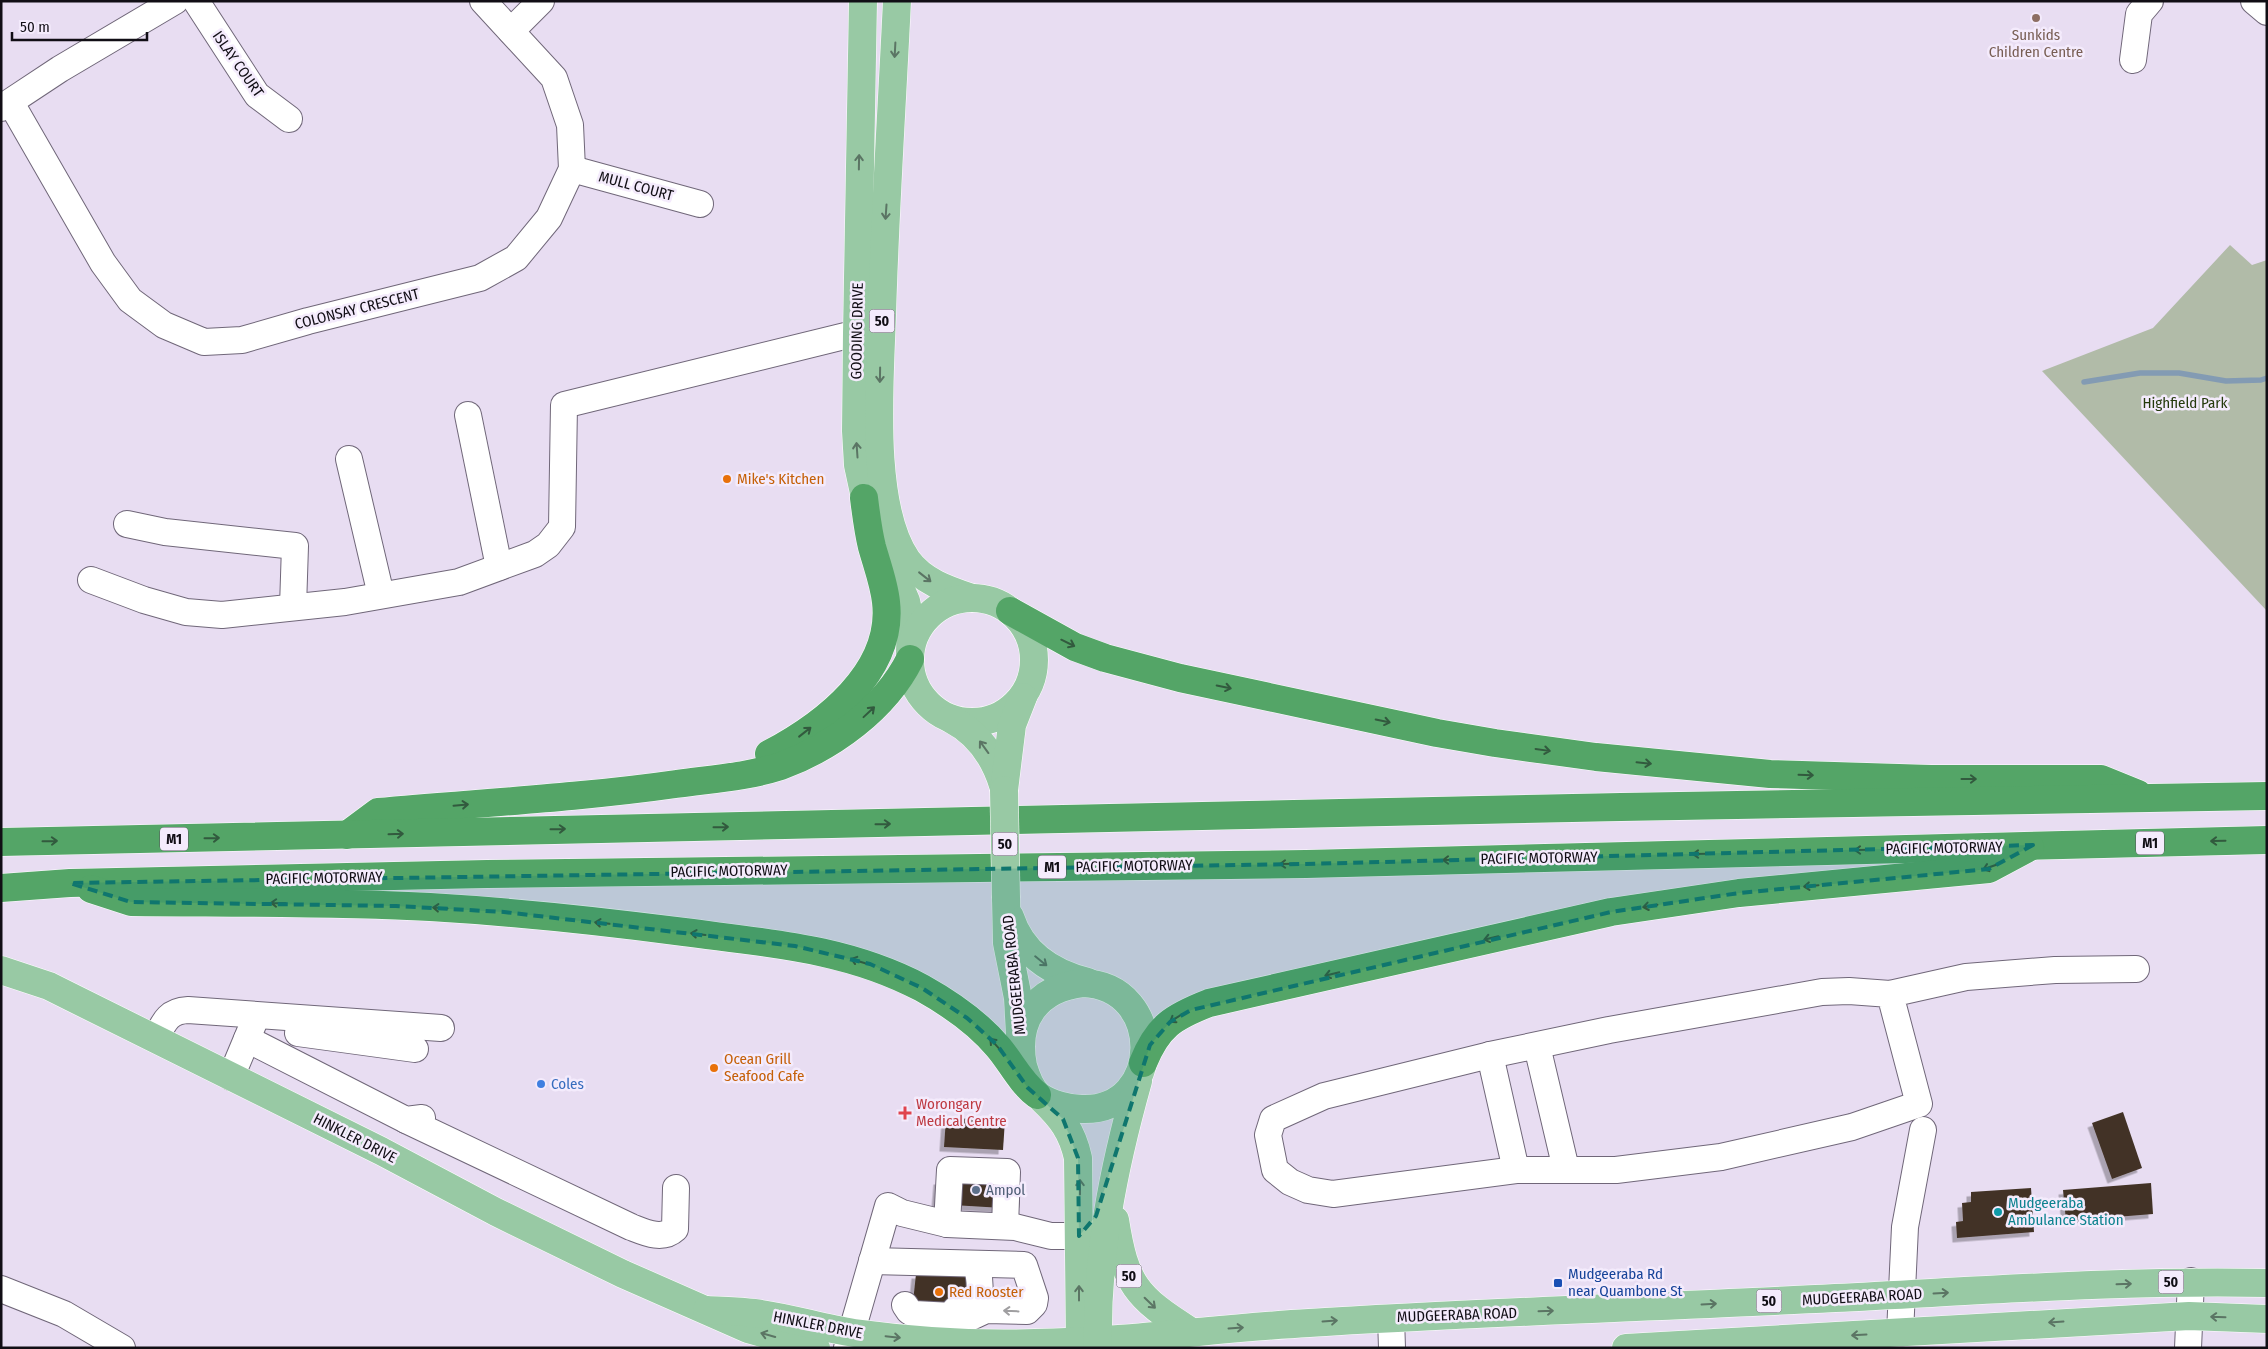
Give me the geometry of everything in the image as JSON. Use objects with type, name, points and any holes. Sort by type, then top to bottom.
[{"type":"highway","points":[[680,784],[746,765],[793,741],[854,691],[868,672],[881,644],[886,612],[883,584],[872,545],[864,498]]},
{"type":"highway","points":[[1010,611],[1058,639],[1105,658],[1180,678],[1437,733],[1496,743],[1652,764],[1770,774],[1931,779],[2101,779],[2150,798]]},
{"type":"highway","points":[[347,835],[378,812],[629,791],[737,776],[766,770],[810,752],[840,735],[872,709],[898,680],[910,655]]},
{"type":"highway","name":"M1","points":[[1,842],[1601,808],[2267,796]]},
{"type":"highway","name":"PACIFIC MOTORWAY","points":[[1,888],[70,883],[488,874],[1306,864],[2267,840]]},
{"type":"highway","points":[[1142,1066],[1153,1040],[1170,1022],[1181,1014],[1218,1001],[1498,936],[1620,911],[1749,892],[1989,869],[2033,845]]},
{"type":"highway","points":[[70,883],[131,902],[396,906],[504,912],[670,930],[795,946],[836,954],[870,964],[945,1002],[986,1033],[1009,1060],[1025,1084],[1038,1096]]},
{"type":"main road","name":"GOODING DRIVE","points":[[863,1],[857,333],[856,431],[858,465],[864,498],[878,538],[906,601],[911,624],[910,655]]},
{"type":"main road","name":"GOODING DRIVE","points":[[897,1],[884,243],[879,434],[881,471],[893,528],[908,561],[933,583],[947,590],[972,598]]},
{"type":"main road","name":"50","points":[[972,598],[993,602],[1010,611],[1024,625],[1033,647],[1034,669],[1026,692]]},
{"type":"main road","points":[[910,655],[914,635],[922,622],[950,602],[972,598]]},
{"type":"main road","name":"50","points":[[910,655],[911,675],[917,690],[932,707],[950,718]]},
{"type":"main road","points":[[950,718],[966,722],[994,718],[1013,708],[1026,692]]},
{"type":"main road","name":"MUDGEERABA ROAD","points":[[1021,1044],[1018,998],[1007,943],[1004,789],[1012,725],[1026,692]]},
{"type":"main road","name":"MUDGEERABA ROAD","points":[[950,718],[967,728],[982,744],[994,761],[1004,789]]},
{"type":"main road","name":"MUDGEERABA ROAD","points":[[1006,902],[1016,932],[1027,948],[1039,960],[1063,974],[1096,984]]},
{"type":"main road","name":"HINKLER DRIVE","points":[[1,970],[49,986],[156,1038],[570,1248],[748,1329],[816,1348]]},
{"type":"main road","points":[[1021,1044],[1022,1030],[1029,1014],[1036,1004],[1047,995],[1070,984],[1096,984]]},
{"type":"main road","name":"50","points":[[1089,1345],[1119,1151],[1145,1051],[1144,1035],[1136,1014],[1128,1002],[1115,992],[1096,984]]},
{"type":"main road","name":"50","points":[[1021,1044],[1024,1070],[1038,1096],[1063,1119],[1075,1144],[1079,1167],[1079,1236],[1089,1345]]},
{"type":"main road","points":[[1038,1096],[1073,1108],[1104,1107],[1115,1102],[1130,1089],[1142,1066]]},
{"type":"main road","points":[[1079,1236],[1093,1223],[1119,1151]]},
{"type":"main road","name":"50","points":[[1111,1194],[1122,1258],[1133,1283],[1159,1311],[1190,1331]]},
{"type":"main road","name":"MUDGEERABA ROAD","points":[[1089,1345],[1190,1331],[1391,1318],[2067,1286],[2191,1282],[2267,1282]]},
{"type":"main road","name":"HINKLER DRIVE","points":[[707,1310],[755,1312],[849,1340],[1089,1345]]},
{"type":"main road","points":[[1626,1348],[2190,1316],[2267,1319]]},
{"type":"street","points":[[6,106],[60,69],[175,1]]},
{"type":"street","name":"ISLAY COURT","points":[[196,1],[257,95],[289,119]]},
{"type":"street","name":"COLONSAY CRESCENT","points":[[6,106],[104,263],[130,300],[164,325],[204,342],[242,340],[308,321],[480,278],[516,258],[550,218],[572,169],[570,125],[554,78],[483,1]]},
{"type":"street","points":[[511,31],[541,1]]},
{"type":"street","points":[[2133,60],[2139,14],[2150,1]]},
{"type":"street","points":[[2254,1],[2267,12]]},
{"type":"street","name":"MULL COURT","points":[[572,169],[700,204]]},
{"type":"street","points":[[91,580],[144,600],[186,612],[222,615],[381,595],[459,582],[535,554],[548,545],[562,527],[564,405],[857,333]]},
{"type":"street","points":[[468,415],[499,567]]},
{"type":"street","points":[[349,459],[381,595]]},
{"type":"street","points":[[127,524],[165,532],[295,546],[293,607]]},
{"type":"street","points":[[1890,994],[1919,1104],[1852,1127],[1721,1157],[1616,1170],[1516,1170],[1324,1194],[1290,1182],[1275,1170],[1268,1135],[1273,1119],[1324,1096],[1490,1055],[1822,992],[1849,990],[1890,994],[1966,977],[2055,970],[2136,969]]},
{"type":"street","points":[[156,1038],[165,1019],[177,1011],[202,1010],[252,1027],[415,1049]]},
{"type":"street","points":[[252,1027],[441,1028]]},
{"type":"street","points":[[231,1077],[252,1027]]},
{"type":"street","points":[[252,1027],[406,1120],[630,1227],[650,1234],[665,1235],[675,1229],[676,1188]]},
{"type":"street","points":[[1537,1046],[1566,1169]]},
{"type":"street","points":[[1490,1055],[1516,1170]]},
{"type":"street","points":[[406,1120],[424,1118],[438,1123]]},
{"type":"street","points":[[1900,1333],[1905,1227],[1923,1130]]},
{"type":"street","points":[[947,1224],[950,1170],[969,1170],[1007,1172],[1005,1226]]},
{"type":"street","points":[[849,1340],[888,1206],[902,1213],[947,1224],[1005,1226],[1054,1236],[1079,1236]]},
{"type":"street","points":[[872,1261],[976,1264],[1024,1266],[1035,1298],[1034,1304],[1027,1311],[986,1310],[971,1317],[914,1314],[909,1311],[904,1301],[913,1308],[960,1311],[971,1309],[977,1302],[979,1291],[976,1264]]},
{"type":"street","points":[[2188,1348],[2191,1282]]},
{"type":"street","points":[[1,1289],[64,1314],[122,1348]]},
{"type":"street","points":[[1391,1318],[1392,1348]]},
{"type":"highlighted area","points":[[2033,845],[1989,869],[1739,893],[1611,912],[1191,1010],[1170,1022],[1150,1045],[1096,1216],[1079,1236],[1078,1158],[1063,1119],[1028,1088],[997,1045],[967,1018],[922,988],[870,964],[795,946],[504,912],[396,906],[131,902],[70,883],[1306,864]]},
{"type":"green space","name":"Highfield Park","points":[[2230,245],[2252,265],[2267,260],[2267,611],[2042,371],[2153,328]]},
{"type":"building","points":[[2123,1112],[2142,1168],[2112,1179],[2092,1123]]},
{"type":"building","points":[[946,1118],[1005,1120],[1003,1150],[944,1147]]},
{"type":"building","points":[[938,1180],[1021,1185],[1019,1209],[936,1204]]},
{"type":"building","points":[[2151,1183],[2153,1214],[2066,1221],[2063,1190]]},
{"type":"building","name":"Mudgeeraba Ambulance Station","points":[[2031,1188],[2034,1232],[1957,1238],[1956,1222],[1963,1221],[1962,1203],[1971,1202],[1971,1192]]},
{"type":"building","points":[[916,1274],[968,1276],[966,1306],[913,1302]]},
{"type":"waterway","points":[[2084,382],[2140,373],[2179,373],[2226,381],[2261,380],[2267,378]]},
{"type":"place","name":"Sunkids Children Centre","points":[[2036,18]]},
{"type":"place","name":"Mike's Kitchen","points":[[727,479]]},
{"type":"place","name":"Ocean Grill Seafood Cafe","points":[[714,1068]]},
{"type":"place","name":"Coles","points":[[541,1084]]},
{"type":"place","name":"Worongary Medical Centre","points":[[905,1113]]},
{"type":"place","name":"Ampol","points":[[976,1190]]},
{"type":"place","name":"Mudgeeraba Ambulance Station","points":[[1998,1212]]},
{"type":"place","name":"Mudgeeraba Rd near Quambone St","points":[[1558,1283]]},
{"type":"place","name":"Red Rooster","points":[[939,1292]]}]
